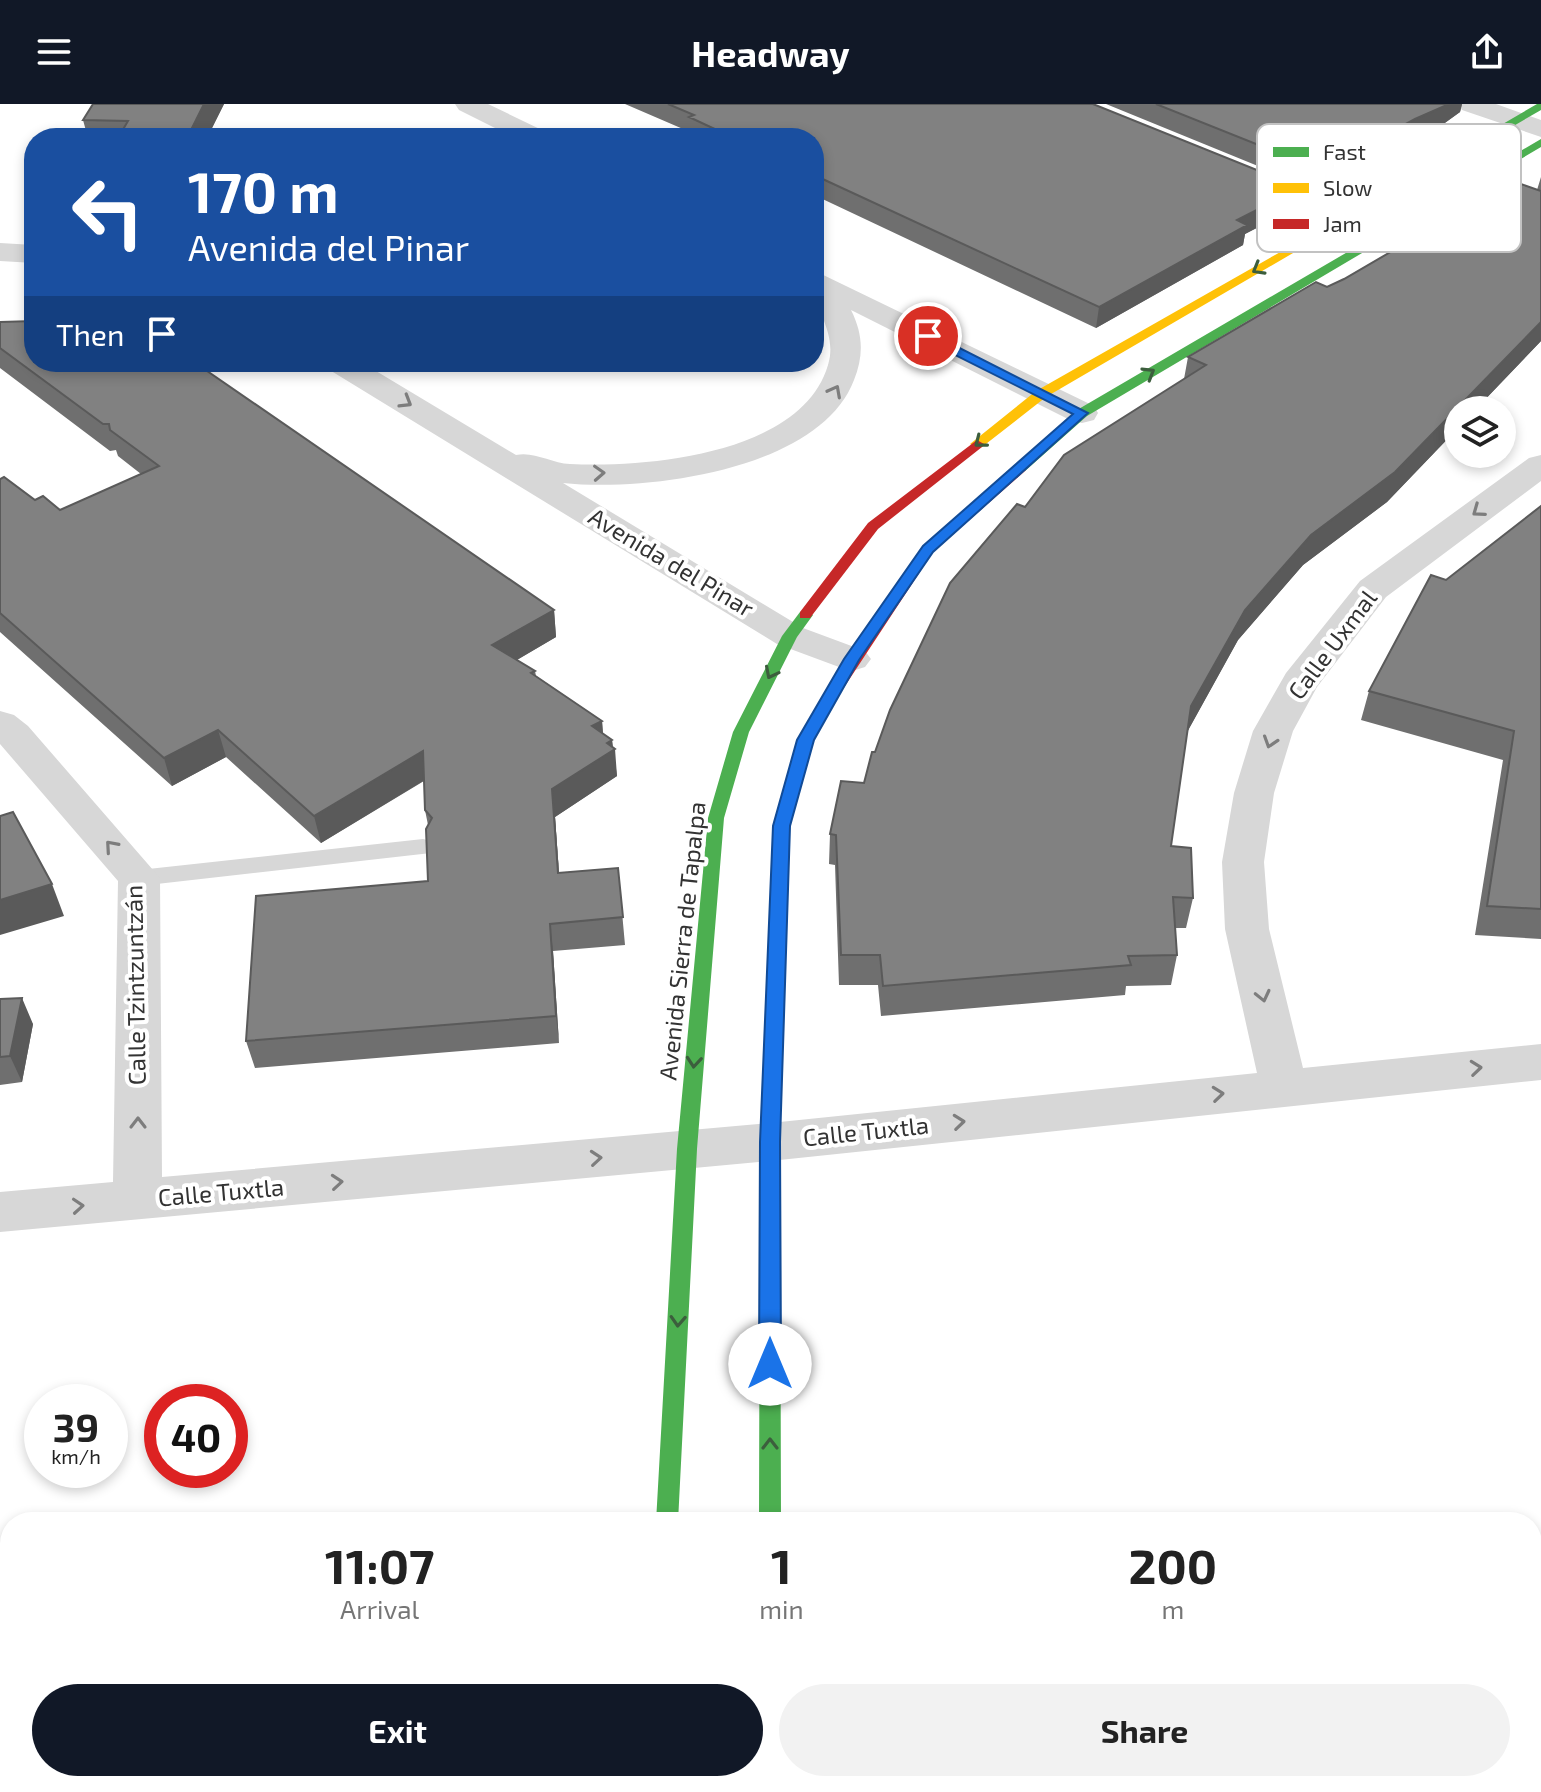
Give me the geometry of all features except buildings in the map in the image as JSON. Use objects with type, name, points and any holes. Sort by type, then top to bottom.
[{"type":"street","points":[[1471,104],[1529,124]]},
{"type":"street","points":[[483,106],[519,128]]},
{"type":"street","name":"Avenida Sierra de Tapalpa","points":[[1529,124],[1541,106]]},
{"type":"street","points":[[1521,154],[1541,142]]},
{"type":"street","points":[[1220,163],[1257,178]]},
{"type":"street","points":[[1521,202],[1541,210]]},
{"type":"street","points":[[0,252],[24,253]]},
{"type":"street","name":"Avenida Sierra de Tapalpa","points":[[668,1512],[687,1149],[716,818],[741,732],[790,636],[873,526],[1041,394],[1288,252]]},
{"type":"street","points":[[770,1512],[770,1142],[781,826],[806,740],[852,659],[928,549],[1082,413],[1355,252]]},
{"type":"street","name":"Avenida del Pinar","points":[[824,285],[1082,413]]},
{"type":"street","name":"Avenida del Pinar","points":[[495,456],[570,474],[676,467],[734,457],[803,426],[834,397],[846,355],[846,334],[839,314],[824,294]]},
{"type":"street","name":"Avenida del Pinar","points":[[356,372],[790,636],[852,659]]},
{"type":"street","name":"Calle Uxmal","points":[[1284,1087],[1247,929],[1243,862],[1254,793],[1273,731],[1300,682],[1373,589],[1541,465]]},
{"type":"street","name":"Calle Tzintzuntzán","points":[[0,724],[14,735],[139,878],[137,1201]]},
{"type":"street","name":"Calle Tuxtla","points":[[0,1212],[770,1142],[1541,1062]]},
{"type":"lane","points":[[139,878],[423,847]]},
{"type":"traffic: fast","points":[[1510,124],[1541,106]]},
{"type":"traffic: fast","points":[[1521,154],[1541,142]]},
{"type":"traffic: fast","points":[[1020,468],[1082,413],[1355,252]]},
{"type":"traffic: fast","points":[[668,1512],[687,1149],[716,818],[741,732],[790,636],[805,615]]},
{"type":"traffic: fast","points":[[770,1512],[770,1142],[781,826],[806,740],[837,685]]},
{"type":"traffic: slow","points":[[977,444],[1041,394],[1288,252]]},
{"type":"traffic: jam","points":[[805,615],[873,526],[977,444]]},
{"type":"traffic: jam","points":[[837,685],[928,549],[1020,468]]},
{"type":"route","points":[[770,1364],[770,1142],[781,826],[806,740],[852,659],[928,549],[1082,413],[928,336]]}]
